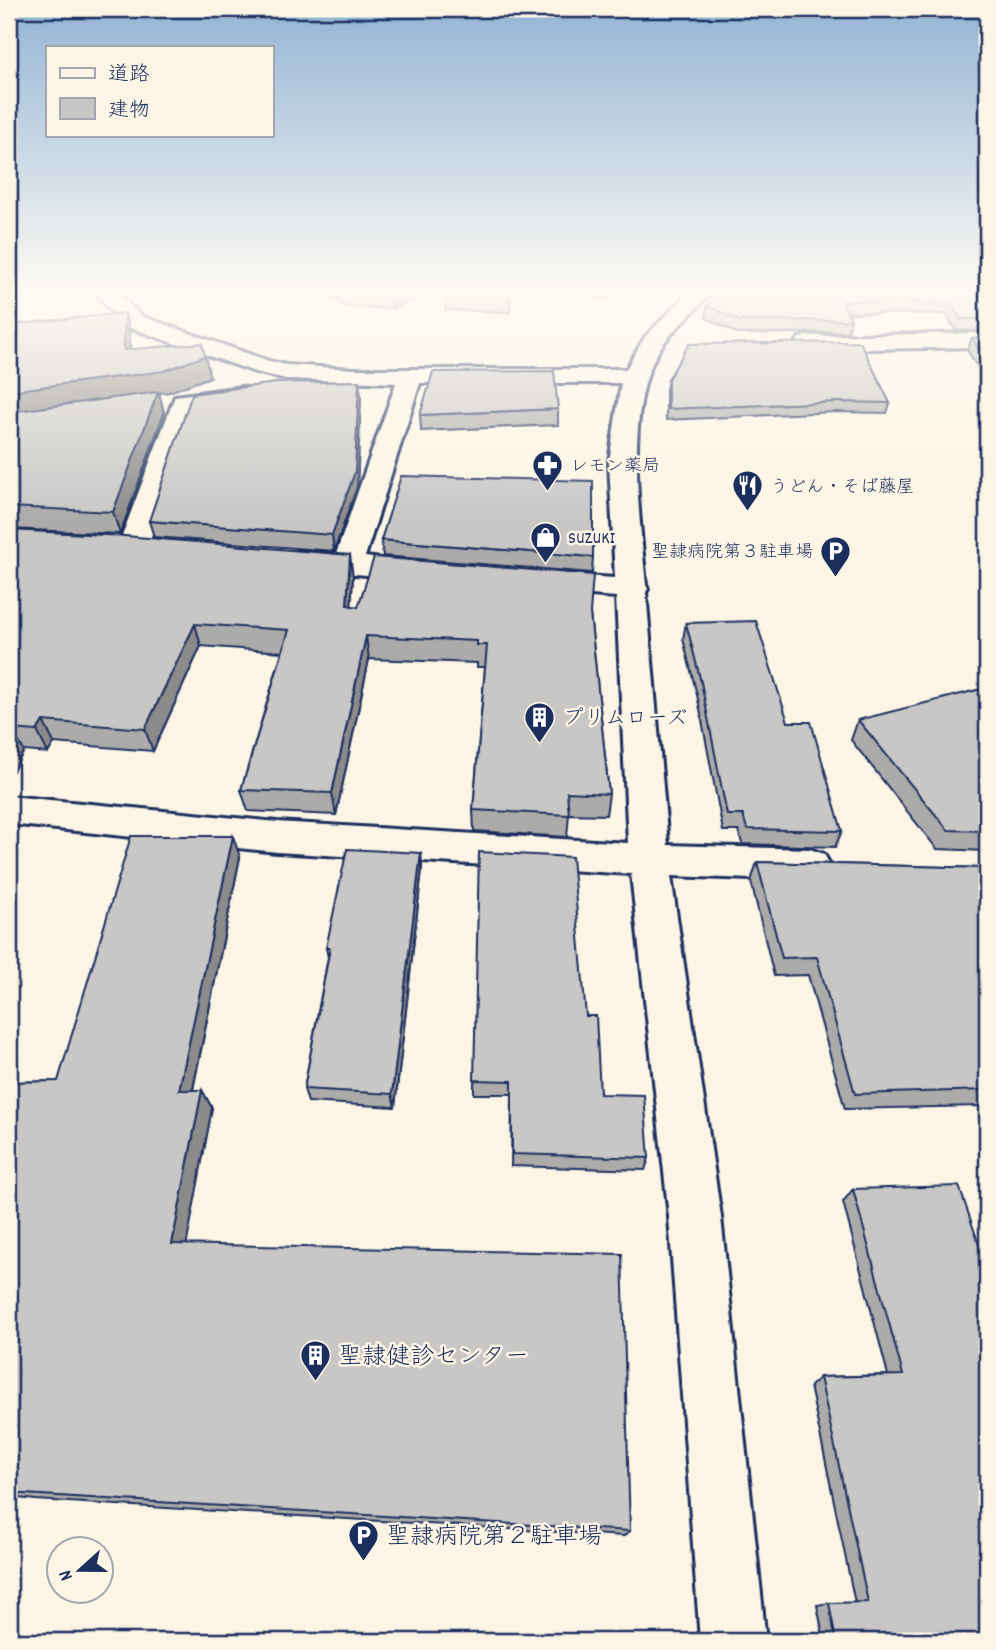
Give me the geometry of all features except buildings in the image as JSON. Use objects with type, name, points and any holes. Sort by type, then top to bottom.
[{"type":"street","points":[[232,366],[263,380]]},
{"type":"street","points":[[157,405],[184,401],[263,380],[410,376],[521,366]]},
{"type":"street","points":[[650,366],[622,463],[633,589],[649,860],[695,1217],[733,1641]]},
{"type":"street","points":[[348,564],[410,376]]},
{"type":"street","points":[[133,546],[184,401]]},
{"type":"street","points":[[267,557],[445,573]]},
{"type":"street","points":[[515,579],[633,589]]},
{"type":"street","points":[[9,810],[277,837],[649,860],[839,865]]},
{"type":"place","name":"レモン薬局","points":[[547,492]]},
{"type":"place","name":"うどん・そば藤屋","points":[[747,513]]},
{"type":"place","name":"SUZUKI","points":[[545,564]]},
{"type":"place","name":"聖隷病院第３駐車場","points":[[836,578]]},
{"type":"place","name":"プリムローズ","points":[[540,744]]},
{"type":"place","name":"聖隷健診センター","points":[[315,1382]]},
{"type":"place","name":"聖隷病院第２駐車場","points":[[363,1562]]}]
